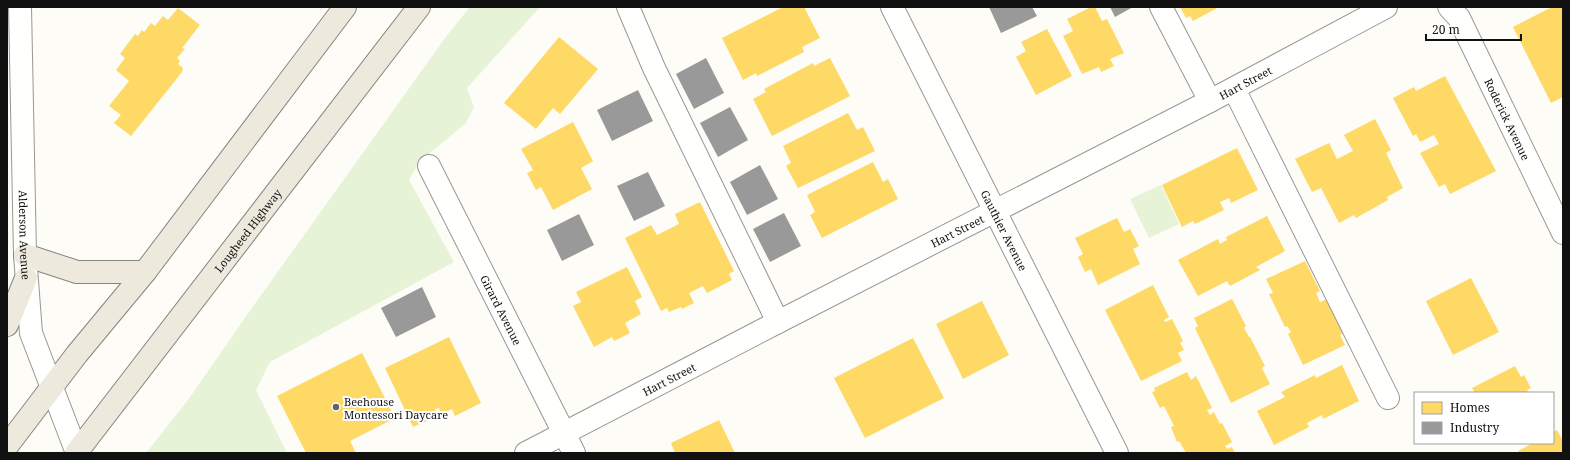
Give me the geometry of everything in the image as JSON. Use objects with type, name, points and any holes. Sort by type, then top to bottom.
[{"type":"main road","points":[[7,446],[52,386],[145,272],[345,7]]},
{"type":"main road","name":"Lougheed Highway","points":[[77,452],[419,7]]},
{"type":"main road","points":[[25,255],[77,272],[145,272]]},
{"type":"main road","points":[[7,325],[26,278]]},
{"type":"street","name":"Alderson Avenue","points":[[20,7],[25,255],[31,333],[77,452]]},
{"type":"street","points":[[628,7],[654,68],[778,322]]},
{"type":"street","name":"Gauthier Avenue","points":[[892,7],[1117,453]]},
{"type":"street","points":[[1161,7],[1210,101]]},
{"type":"street","name":"Hart Street","points":[[526,453],[778,322],[996,212],[1210,101],[1386,7]]},
{"type":"street","name":"Roderick Avenue","points":[[1449,7],[1458,18],[1563,233]]},
{"type":"street","points":[[1234,88],[1388,398]]},
{"type":"street","name":"Girard Avenue","points":[[429,166],[574,453]]},
{"type":"green space","points":[[470,7],[540,7],[467,88],[474,107],[466,123],[419,162],[409,180],[454,262],[270,362],[256,390],[287,453],[146,453],[188,400],[249,312],[448,34]]},
{"type":"green space","points":[[1161,185],[1179,224],[1149,238],[1130,199]]},
{"type":"building: Homes","points":[[783,7],[804,7],[820,38],[802,47],[804,52],[757,76],[756,73],[743,80],[722,38]]},
{"type":"building: Homes","points":[[1091,7],[1095,7],[1102,21],[1107,19],[1124,53],[1110,59],[1114,66],[1101,72],[1099,67],[1082,74],[1063,36],[1073,31],[1067,19]]},
{"type":"building: Homes","points":[[1180,7],[1219,7],[1193,21],[1190,16],[1186,18]]},
{"type":"building: Homes","points":[[1552,7],[1563,7],[1563,97],[1551,103],[1513,27]]},
{"type":"building: Homes","points":[[178,8],[200,25],[182,48],[185,49],[177,58],[180,61],[178,64],[183,68],[182,72],[131,136],[114,123],[121,115],[109,106],[129,81],[116,70],[125,58],[120,54],[135,34],[138,36],[142,30],[144,32],[151,23],[155,26],[163,16],[168,20]]},
{"type":"building: Homes","points":[[1047,29],[1072,76],[1036,95],[1016,57],[1026,51],[1021,42]]},
{"type":"building: Homes","points":[[559,37],[598,69],[560,114],[553,108],[536,129],[504,103]]},
{"type":"building: Homes","points":[[830,58],[850,96],[772,136],[753,99],[766,92],[764,89],[813,63],[814,66]]},
{"type":"building: Homes","points":[[1445,76],[1496,171],[1450,194],[1445,184],[1439,187],[1420,153],[1439,144],[1434,135],[1420,142],[1416,134],[1413,136],[1393,98],[1414,87],[1416,91]]},
{"type":"building: Homes","points":[[848,113],[857,130],[863,127],[875,151],[798,188],[786,166],[791,163],[783,146]]},
{"type":"building: Homes","points":[[1375,119],[1391,150],[1386,153],[1403,188],[1387,197],[1388,200],[1356,218],[1354,215],[1339,223],[1321,188],[1312,192],[1295,159],[1329,143],[1337,159],[1353,151],[1344,135]]},
{"type":"building: Homes","points":[[573,122],[593,161],[581,168],[592,189],[553,210],[541,187],[536,190],[527,173],[533,170],[521,149]]},
{"type":"building: Homes","points":[[1237,148],[1258,190],[1231,203],[1229,198],[1220,202],[1224,210],[1195,224],[1193,221],[1182,227],[1162,185]]},
{"type":"building: Homes","points":[[873,162],[883,182],[888,179],[898,199],[822,238],[810,215],[815,212],[807,195]]},
{"type":"building: Homes","points":[[700,202],[734,271],[729,274],[732,280],[707,293],[703,286],[689,293],[694,303],[682,309],[681,307],[669,312],[667,308],[661,311],[625,238],[651,225],[657,235],[679,224],[675,214]]},
{"type":"building: Homes","points":[[1267,216],[1285,251],[1256,267],[1260,270],[1230,286],[1227,281],[1198,296],[1178,260],[1218,239],[1220,244],[1227,240],[1226,237]]},
{"type":"building: Homes","points":[[1117,218],[1124,232],[1130,229],[1139,246],[1133,249],[1140,264],[1098,285],[1091,269],[1085,272],[1078,257],[1083,254],[1075,238]]},
{"type":"building: Homes","points":[[1305,261],[1320,291],[1316,293],[1320,302],[1327,299],[1343,333],[1340,335],[1345,345],[1303,365],[1288,334],[1291,332],[1287,326],[1285,327],[1269,294],[1273,293],[1266,279]]},
{"type":"building: Homes","points":[[627,267],[642,297],[635,301],[641,314],[625,323],[630,333],[614,341],[612,337],[594,347],[573,306],[581,302],[576,292]]},
{"type":"building: Homes","points":[[1471,278],[1499,332],[1453,355],[1426,301]]},
{"type":"building: Homes","points":[[1153,285],[1169,317],[1164,320],[1165,322],[1172,319],[1183,341],[1180,343],[1184,350],[1178,353],[1182,361],[1141,381],[1105,310]]},
{"type":"building: Homes","points":[[1232,299],[1246,326],[1244,328],[1265,366],[1262,368],[1270,384],[1231,403],[1195,328],[1198,326],[1194,318]]},
{"type":"building: Homes","points":[[982,301],[1009,355],[963,379],[936,324]]},
{"type":"building: Homes","points":[[449,337],[481,403],[455,416],[452,409],[441,414],[439,408],[435,409],[438,416],[413,427],[385,368]]},
{"type":"building: Homes","points":[[913,338],[944,398],[865,438],[834,378]]},
{"type":"building: Homes","name":"Beehouse Montessori Daycare","points":[[362,353],[395,418],[350,441],[356,453],[306,453],[277,396]]},
{"type":"building: Homes","points":[[1342,365],[1359,401],[1323,419],[1322,415],[1307,423],[1309,427],[1274,445],[1257,411],[1285,397],[1281,392],[1315,375],[1316,378]]},
{"type":"building: Homes","points":[[1515,366],[1521,377],[1524,375],[1531,388],[1527,390],[1528,392],[1474,392],[1472,388]]},
{"type":"building: Homes","points":[[1187,372],[1191,380],[1196,376],[1212,408],[1207,410],[1210,415],[1214,412],[1220,424],[1222,423],[1232,442],[1225,446],[1227,449],[1232,447],[1235,453],[1186,453],[1179,441],[1177,442],[1171,427],[1174,426],[1164,406],[1160,408],[1152,392],[1155,391],[1154,388]]},
{"type":"building: Homes","points":[[719,420],[735,453],[675,453],[671,443]]},
{"type":"building: Homes","points":[[1557,430],[1563,441],[1563,453],[1519,453],[1518,451],[1531,444],[1554,444],[1554,432]]},
{"type":"building: Industry","points":[[989,7],[1032,7],[1037,16],[1001,33]]},
{"type":"building: Industry","points":[[1110,7],[1133,7],[1115,17]]},
{"type":"building: Industry","points":[[706,58],[724,93],[694,109],[676,74]]},
{"type":"building: Industry","points":[[638,90],[653,121],[612,141],[597,110]]},
{"type":"building: Industry","points":[[730,107],[748,140],[718,157],[700,123]]},
{"type":"building: Industry","points":[[760,165],[778,199],[747,215],[730,182]]},
{"type":"building: Industry","points":[[648,172],[665,206],[634,221],[617,186]]},
{"type":"building: Industry","points":[[784,213],[801,246],[770,262],[753,229]]},
{"type":"building: Industry","points":[[579,214],[594,245],[562,261],[547,230]]},
{"type":"building: Industry","points":[[422,287],[436,317],[396,337],[381,308]]},
{"type":"place","name":"Beehouse Montessori Daycare","points":[[336,407]]}]
